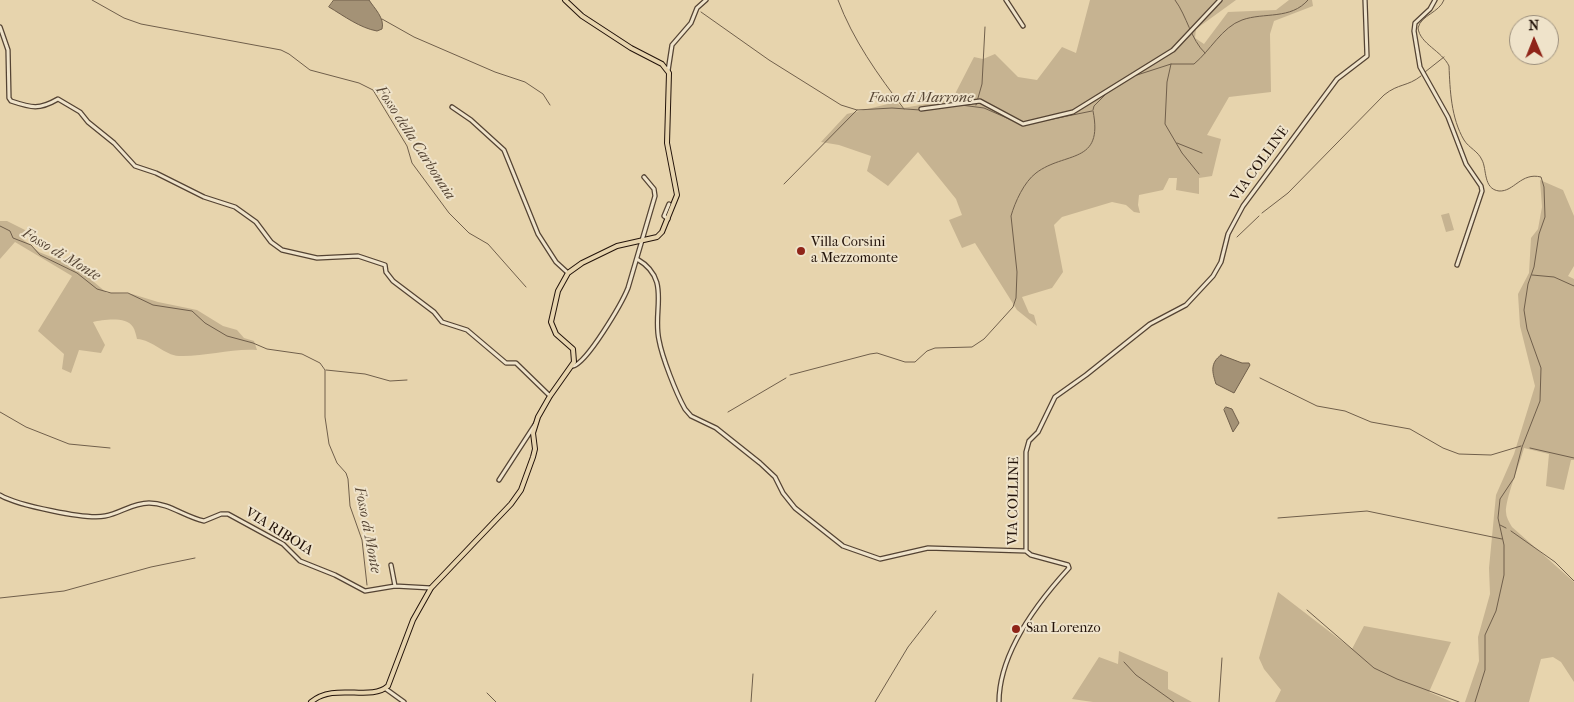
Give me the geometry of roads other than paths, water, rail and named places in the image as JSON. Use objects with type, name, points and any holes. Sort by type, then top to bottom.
[{"type":"main road","points":[[311,702],[327,693],[372,693],[386,688],[394,675],[412,620],[431,588],[518,495],[535,449],[533,435],[536,423],[550,396],[573,366],[575,358],[572,349],[556,334],[551,322],[558,290],[568,273],[582,263],[611,249],[657,237],[668,219],[678,191],[667,143],[670,82],[668,71],[662,64],[638,52],[582,16],[565,0]]},
{"type":"street","points":[[668,71],[672,45],[691,22],[696,8],[706,0]]},
{"type":"street","points":[[1006,0],[1023,26]]},
{"type":"street","points":[[921,109],[980,101],[1023,124],[1073,112],[1173,50],[1220,0]]},
{"type":"street","name":"VIA COLLINE","points":[[636,259],[653,273],[658,285],[660,300],[658,337],[662,355],[685,409],[692,416],[716,428],[760,462],[775,477],[783,493],[795,508],[833,540],[842,546],[880,559],[928,548],[1026,551],[1026,452],[1029,441],[1038,432],[1055,397],[1150,324],[1186,305],[1219,269],[1228,234],[1243,206],[1337,80],[1367,56],[1364,0]]},
{"type":"street","points":[[1435,0],[1430,9],[1416,23],[1414,31],[1420,67],[1448,117],[1459,151],[1482,186],[1482,191],[1457,265]]},
{"type":"street","points":[[0,27],[8,50],[9,98],[11,101],[42,107],[48,106],[58,99],[74,106],[88,122],[114,142],[135,166],[156,173],[204,197],[235,207],[256,222],[270,242],[282,250],[317,258],[358,256],[385,265],[386,272],[393,281],[434,312],[442,322],[467,330],[506,363],[516,363],[550,396]]},
{"type":"street","points":[[452,107],[471,120],[504,150],[538,234],[556,262],[568,273]]},
{"type":"street","points":[[573,366],[578,365],[589,351],[622,302],[655,195],[654,189],[644,178]]},
{"type":"street","points":[[668,219],[664,215],[669,204]]},
{"type":"street","points":[[499,480],[536,423]]},
{"type":"street","name":"VIA RIBOIA","points":[[0,495],[20,504],[90,516],[111,515],[127,507],[148,503],[166,506],[204,521],[221,514],[228,514],[283,544],[300,561],[335,575],[365,591],[395,586],[431,588]]},
{"type":"street","points":[[999,702],[1003,669],[1023,630],[1044,596],[1069,568],[1068,564],[1026,551]]},
{"type":"street","points":[[391,565],[395,586]]},
{"type":"street","points":[[386,688],[404,702]]},
{"type":"waterway","name":"Fosso della Carbonaia","points":[[92,0],[124,18],[141,24],[281,50],[310,70],[359,83],[373,90],[407,146],[412,163],[449,213],[469,233],[488,244],[526,287]]},
{"type":"waterway","points":[[838,0],[851,29],[867,57],[904,109]]},
{"type":"waterway","points":[[1175,0],[1196,41],[1205,53]]},
{"type":"waterway","name":"Fosso di Marrone","points":[[1134,76],[1171,64],[1194,64],[1235,23],[1250,18],[1285,13],[1294,10],[1308,0]]},
{"type":"waterway","points":[[1444,0],[1438,8],[1423,20],[1418,28],[1423,39],[1449,66],[1456,123],[1464,140],[1476,152],[1484,164],[1486,178],[1490,187],[1499,191],[1509,189],[1523,179],[1534,176],[1541,177],[1544,187],[1545,217],[1539,234],[1524,310],[1527,329],[1541,368],[1540,401],[1522,447],[1514,478],[1500,499],[1498,518],[1504,545],[1504,575],[1496,611],[1485,635],[1485,670],[1475,702]]},
{"type":"waterway","name":"Fosso di Marrone","points":[[701,12],[769,60],[841,105],[857,110],[892,108],[920,110]]},
{"type":"waterway","points":[[382,19],[414,37],[495,72],[525,82],[543,94],[550,105]]},
{"type":"waterway","points":[[976,105],[982,84],[985,27]]},
{"type":"waterway","points":[[1425,72],[1444,57]]},
{"type":"waterway","points":[[1171,64],[1167,82],[1165,124],[1182,153],[1199,174]]},
{"type":"waterway","points":[[1262,213],[1288,193],[1384,95],[1421,76]]},
{"type":"waterway","name":"Fosso di Marrone","points":[[1093,110],[1094,106],[1108,92]]},
{"type":"waterway","name":"Fosso di Marrone","points":[[961,105],[984,108],[1016,122]]},
{"type":"waterway","name":"Fosso di Marrone","points":[[934,109],[955,106]]},
{"type":"waterway","points":[[784,184],[857,110]]},
{"type":"waterway","name":"Fosso di Marrone","points":[[1043,121],[1092,111]]},
{"type":"waterway","points":[[790,375],[877,353],[905,362],[915,362],[927,351],[935,348],[972,347],[984,339],[1013,307],[1016,298],[1017,272],[1011,216],[1018,199],[1024,187],[1036,173],[1047,166],[1080,154],[1087,149],[1093,140],[1095,128],[1093,111]]},
{"type":"waterway","points":[[1177,143],[1202,153]]},
{"type":"waterway","points":[[1237,237],[1259,216]]},
{"type":"waterway","name":"Fosso di Monte","points":[[0,226],[10,231],[13,238],[31,245],[40,255],[77,273],[97,289],[111,293],[128,293],[153,305],[192,311],[205,323],[227,336],[267,349],[302,354],[320,363],[325,370],[325,417],[329,444],[337,463],[346,473],[348,479],[350,506],[362,540],[367,585]]},
{"type":"waterway","points":[[1532,275],[1554,277],[1574,286]]},
{"type":"waterway","points":[[326,370],[365,374],[390,381],[407,380]]},
{"type":"waterway","points":[[728,412],[786,378]]},
{"type":"waterway","points":[[1260,378],[1317,406],[1345,411],[1371,422],[1410,429],[1443,448],[1459,454],[1491,455],[1521,446]]},
{"type":"waterway","points":[[0,412],[26,427],[69,444],[110,448]]},
{"type":"waterway","points":[[1530,448],[1574,458]]},
{"type":"waterway","points":[[1278,518],[1367,511],[1502,539]]},
{"type":"waterway","points":[[1500,525],[1506,528]]},
{"type":"waterway","points":[[1511,531],[1555,562],[1574,581]]},
{"type":"waterway","points":[[0,598],[64,591],[151,567],[195,558]]},
{"type":"waterway","points":[[1307,610],[1374,668],[1397,679],[1459,702]]},
{"type":"waterway","points":[[875,702],[908,647],[936,611]]},
{"type":"waterway","points":[[1219,702],[1222,658]]},
{"type":"waterway","points":[[1124,662],[1136,675],[1174,702]]},
{"type":"waterway","points":[[751,702],[753,674]]},
{"type":"waterway","points":[[487,693],[496,702]]},
{"type":"place","name":"Villa Corsini a Mezzomonte","points":[[801,251]]},
{"type":"place","name":"San Lorenzo","points":[[1016,629]]}]
